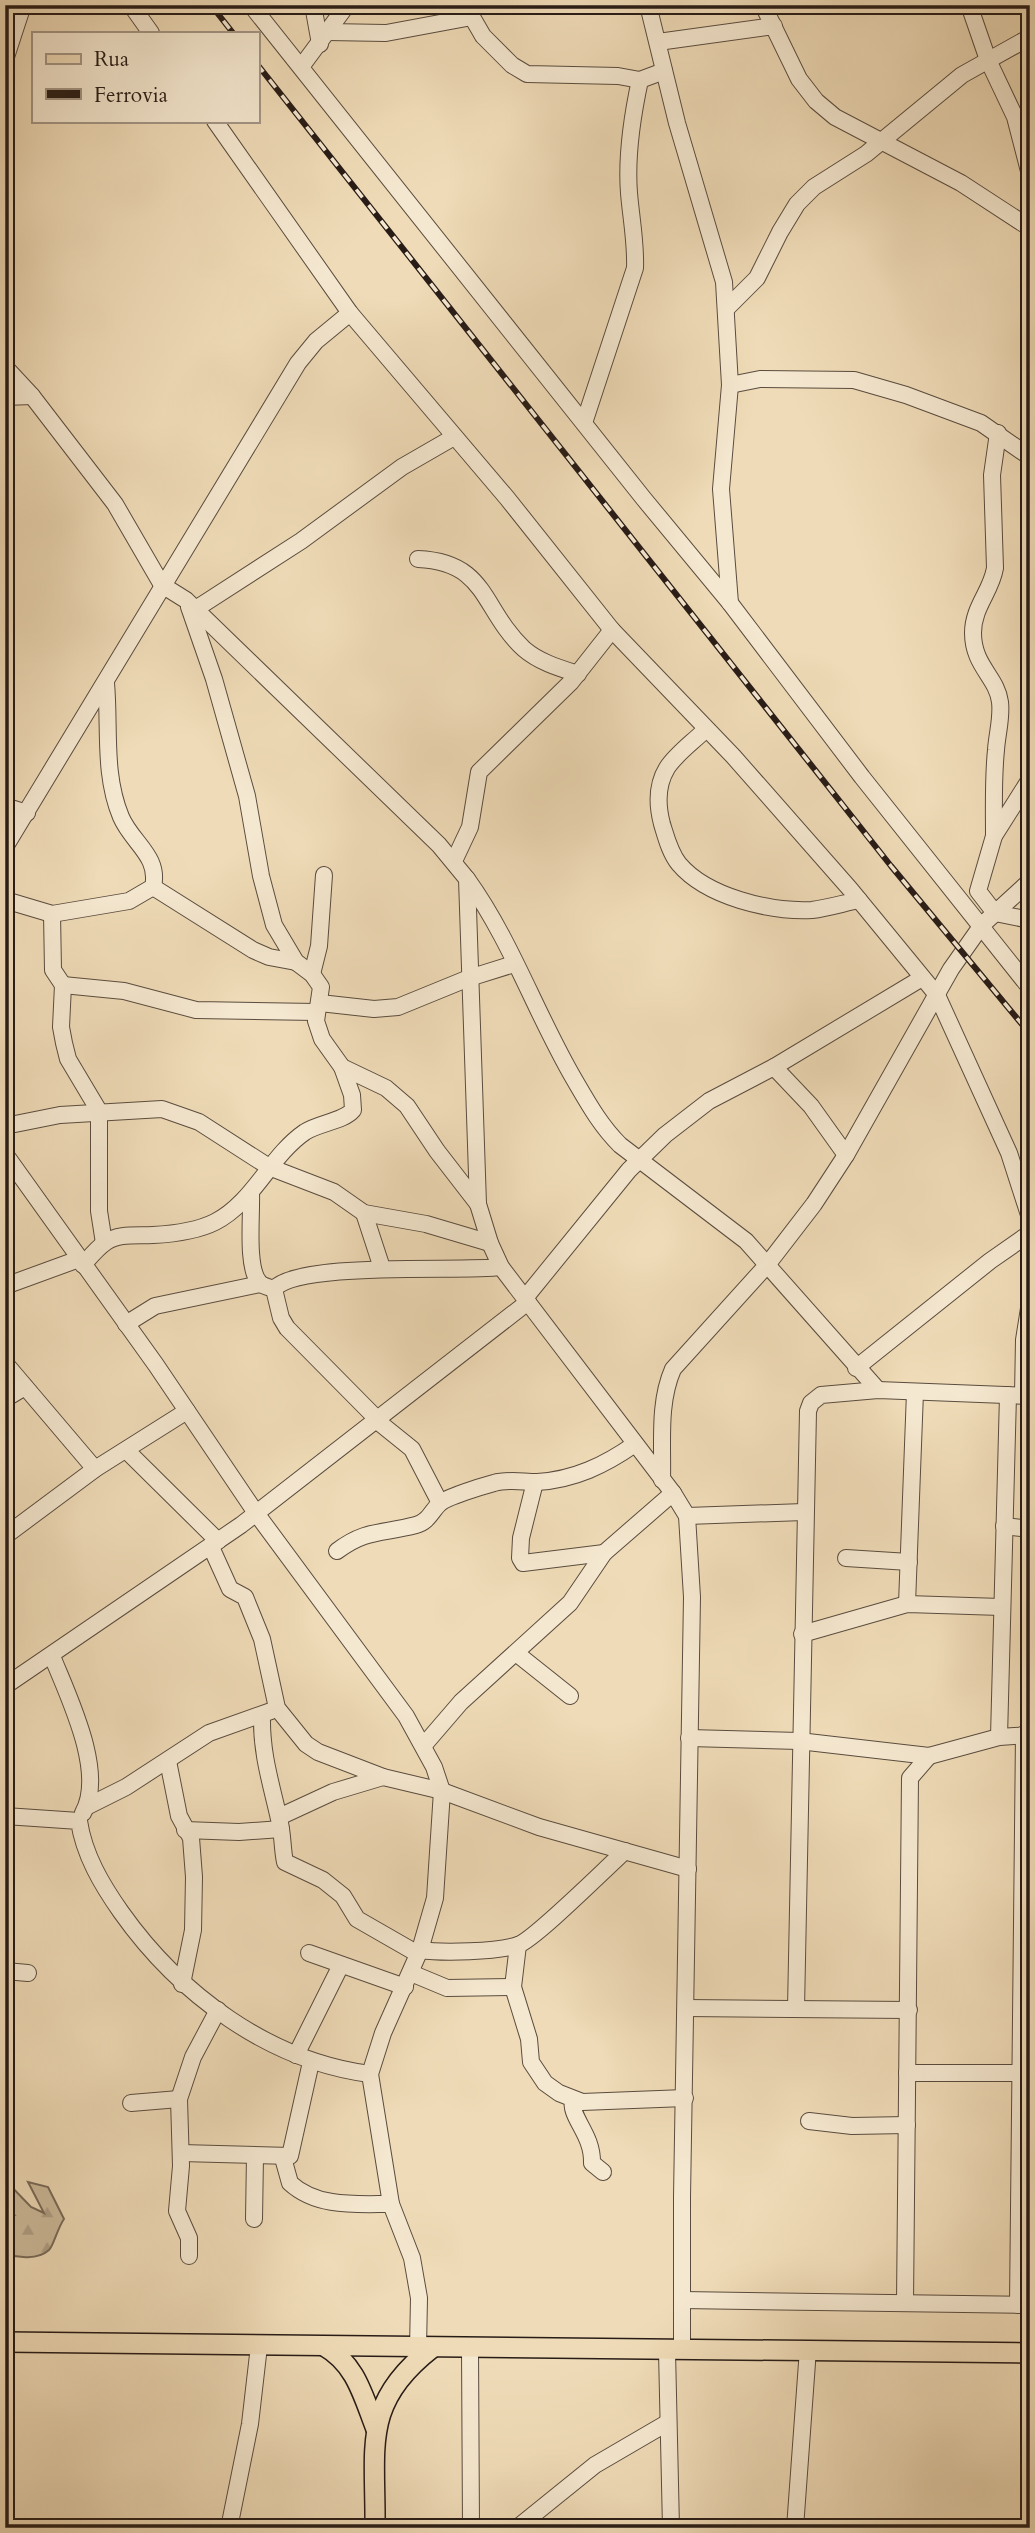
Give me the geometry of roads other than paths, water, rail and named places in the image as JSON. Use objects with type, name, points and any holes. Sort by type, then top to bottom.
[{"type":"main road","points":[[5,2342],[1030,2353]]},
{"type":"main road","points":[[324,2346],[335,2353],[353,2372],[376,2428]]},
{"type":"main road","points":[[375,2528],[376,2428],[382,2406],[394,2385],[425,2348]]},
{"type":"street","points":[[5,60],[23,5]]},
{"type":"street","points":[[131,5],[150,32]]},
{"type":"street","points":[[251,5],[730,603],[862,777],[1030,988]]},
{"type":"street","points":[[313,5],[324,38]]},
{"type":"street","points":[[301,67],[347,5]]},
{"type":"street","points":[[648,5],[724,282],[728,307],[730,385],[721,489],[730,603]]},
{"type":"street","points":[[763,5],[793,69],[816,101],[835,117],[961,183],[1030,228]]},
{"type":"street","points":[[969,5],[988,60],[1022,115],[1030,175]]},
{"type":"street","points":[[324,38],[386,33],[470,11],[495,50],[527,74],[618,76],[640,80],[664,71]]},
{"type":"street","points":[[658,43],[775,26]]},
{"type":"street","points":[[728,307],[757,278],[797,204],[814,187],[880,142],[934,96],[988,60],[1030,37]]},
{"type":"street","points":[[584,423],[635,268],[636,243],[629,191],[630,137],[640,80]]},
{"type":"street","points":[[216,122],[351,313],[612,630],[705,730],[733,756],[859,900],[937,995],[1009,1153],[1030,1218]]},
{"type":"street","points":[[5,847],[298,363],[316,341],[351,313]]},
{"type":"street","points":[[5,367],[32,396],[115,504],[162,584],[190,605],[454,861],[485,905],[561,1058],[603,1128],[639,1159],[727,1224],[878,1390]]},
{"type":"street","points":[[730,385],[760,379],[854,380],[906,394],[981,423],[1030,457]]},
{"type":"street","points":[[5,397],[32,396]]},
{"type":"street","points":[[994,836],[994,773],[1000,699],[994,684],[982,670],[973,635],[978,605],[992,582],[995,568],[992,475],[993,451],[998,433]]},
{"type":"street","points":[[190,605],[301,541],[402,467],[454,438]]},
{"type":"street","points":[[418,559],[441,560],[473,577],[491,607],[525,650],[539,659],[578,674]]},
{"type":"street","points":[[5,1286],[81,1262],[104,1243],[126,1236],[176,1232],[215,1222],[251,1193],[269,1167],[305,1132],[323,1122],[344,1118],[353,1110],[352,1095],[342,1067],[318,1030],[321,987],[312,974],[296,962],[274,925],[261,876],[243,783],[190,605]]},
{"type":"street","points":[[454,861],[470,827],[479,772],[578,674],[612,630]]},
{"type":"street","points":[[106,683],[108,766],[112,788],[126,828],[151,858],[155,869],[153,887]]},
{"type":"street","points":[[705,730],[668,766],[660,783],[657,798],[660,817],[677,862],[693,877],[722,892],[766,905],[814,909],[859,900]]},
{"type":"street","points":[[1030,779],[994,836],[978,891],[995,913],[1030,920]]},
{"type":"street","points":[[5,806],[27,813]]},
{"type":"street","points":[[312,974],[320,946],[324,875]]},
{"type":"street","points":[[467,879],[478,1204],[489,1243],[502,1267],[673,1493],[687,1516],[692,1609],[682,2300],[667,2423],[671,2528]]},
{"type":"street","points":[[662,1480],[663,1404],[673,1369],[767,1265],[846,1155],[937,995],[982,925],[1030,881]]},
{"type":"street","points":[[153,887],[253,950],[269,957],[296,962]]},
{"type":"street","points":[[5,900],[52,914],[129,901],[153,887]]},
{"type":"street","points":[[52,914],[53,970],[63,985],[61,1027],[68,1059],[99,1111],[99,1211],[104,1243]]},
{"type":"street","points":[[63,985],[124,992],[195,1010],[374,1009],[398,1007],[469,978],[514,964]]},
{"type":"street","points":[[5,1686],[256,1513],[526,1300],[591,1213],[639,1159],[709,1101],[774,1067],[922,978]]},
{"type":"street","points":[[342,1067],[386,1088],[407,1106],[437,1152],[478,1204]]},
{"type":"street","points":[[774,1067],[811,1106],[846,1155]]},
{"type":"street","points":[[5,1126],[60,1115],[99,1111],[145,1108],[182,1114],[269,1167],[334,1192],[364,1213],[426,1224],[489,1243]]},
{"type":"street","points":[[5,1154],[256,1513],[354,1643],[424,1745],[442,1791],[439,1872],[435,1898],[419,1952],[379,2043],[370,2074],[391,2204],[412,2258],[425,2348]]},
{"type":"street","points":[[251,1193],[252,1261],[287,1328],[377,1419],[412,1449],[440,1503]]},
{"type":"street","points":[[364,1213],[382,1268]]},
{"type":"street","points":[[856,1368],[990,1261],[1030,1233]]},
{"type":"street","points":[[126,1324],[155,1306],[315,1276],[382,1268],[429,1270],[502,1267]]},
{"type":"street","points":[[999,1737],[1004,1526],[1030,1302]]},
{"type":"street","points":[[5,1363],[95,1469]]},
{"type":"street","points":[[5,1399],[25,1387]]},
{"type":"street","points":[[796,2009],[804,1512],[807,1420],[811,1402],[821,1395],[878,1390],[1020,1395]]},
{"type":"street","points":[[907,1605],[915,1392]]},
{"type":"street","points":[[6,1535],[95,1469],[187,1411]]},
{"type":"street","points":[[337,1551],[367,1532],[386,1533],[424,1522],[440,1503],[496,1482],[535,1482],[573,1477],[597,1468],[635,1444]]},
{"type":"street","points":[[127,1451],[214,1544],[230,1589],[245,1597],[262,1639],[270,1712],[261,1744],[280,1823],[285,1862],[323,1880],[343,1896],[357,1919],[419,1952],[518,1945],[542,1928],[625,1852]]},
{"type":"street","points":[[535,1482],[520,1538],[520,1558],[523,1563],[604,1553]]},
{"type":"street","points":[[424,1745],[461,1702],[570,1603],[604,1553],[673,1493]]},
{"type":"street","points":[[687,1516],[804,1512]]},
{"type":"street","points":[[1004,1526],[1030,1528]]},
{"type":"street","points":[[846,1558],[909,1562]]},
{"type":"street","points":[[802,1634],[907,1605],[1001,1607]]},
{"type":"street","points":[[516,1653],[570,1696]]},
{"type":"street","points":[[52,1656],[88,1758],[88,1805],[79,1821],[87,1852],[107,1892],[156,1958],[182,1984],[218,2010],[303,2058],[370,2074]]},
{"type":"street","points":[[88,1805],[105,1799],[209,1733],[270,1712]]},
{"type":"street","points":[[270,1712],[318,1752],[383,1777],[442,1791],[539,1827],[688,1869]]},
{"type":"street","points":[[682,2300],[1024,2305],[1027,1735],[999,1737],[929,1756],[800,1741],[689,1738]]},
{"type":"street","points":[[905,2303],[910,1778],[929,1756]]},
{"type":"street","points":[[168,1761],[184,1830],[192,1845],[195,1908],[182,1984]]},
{"type":"street","points":[[184,1830],[239,1832],[280,1823],[333,1792],[383,1777]]},
{"type":"street","points":[[5,1816],[79,1821]]},
{"type":"street","points":[[518,1945],[513,1987],[519,1999],[535,2073],[559,2094],[573,2100],[609,2103],[685,2098]]},
{"type":"street","points":[[309,1953],[341,1965],[447,1988],[513,1987]]},
{"type":"street","points":[[181,2153],[284,2158],[290,2156],[300,2099],[303,2058],[341,1965]]},
{"type":"street","points":[[5,1971],[28,1973]]},
{"type":"street","points":[[686,2008],[909,2010]]},
{"type":"street","points":[[189,2256],[189,2238],[177,2211],[181,2153],[179,2099],[193,2057],[218,2010]]},
{"type":"street","points":[[906,2073],[1025,2073]]},
{"type":"street","points":[[131,2103],[179,2099]]},
{"type":"street","points":[[573,2100],[573,2115],[592,2144],[592,2164],[603,2172]]},
{"type":"street","points":[[809,2122],[852,2126],[907,2125]]},
{"type":"street","points":[[254,2220],[255,2156]]},
{"type":"street","points":[[284,2158],[290,2183],[309,2197],[353,2204],[391,2204]]},
{"type":"street","points":[[229,2528],[250,2424],[259,2346]]},
{"type":"street","points":[[470,2349],[471,2528]]},
{"type":"street","points":[[795,2528],[808,2349]]},
{"type":"street","points":[[517,2528],[594,2465],[667,2423]]},
{"type":"railway","points":[[211,5],[232,32]]},
{"type":"railway","points":[[259,67],[891,866],[1030,1034]]}]
